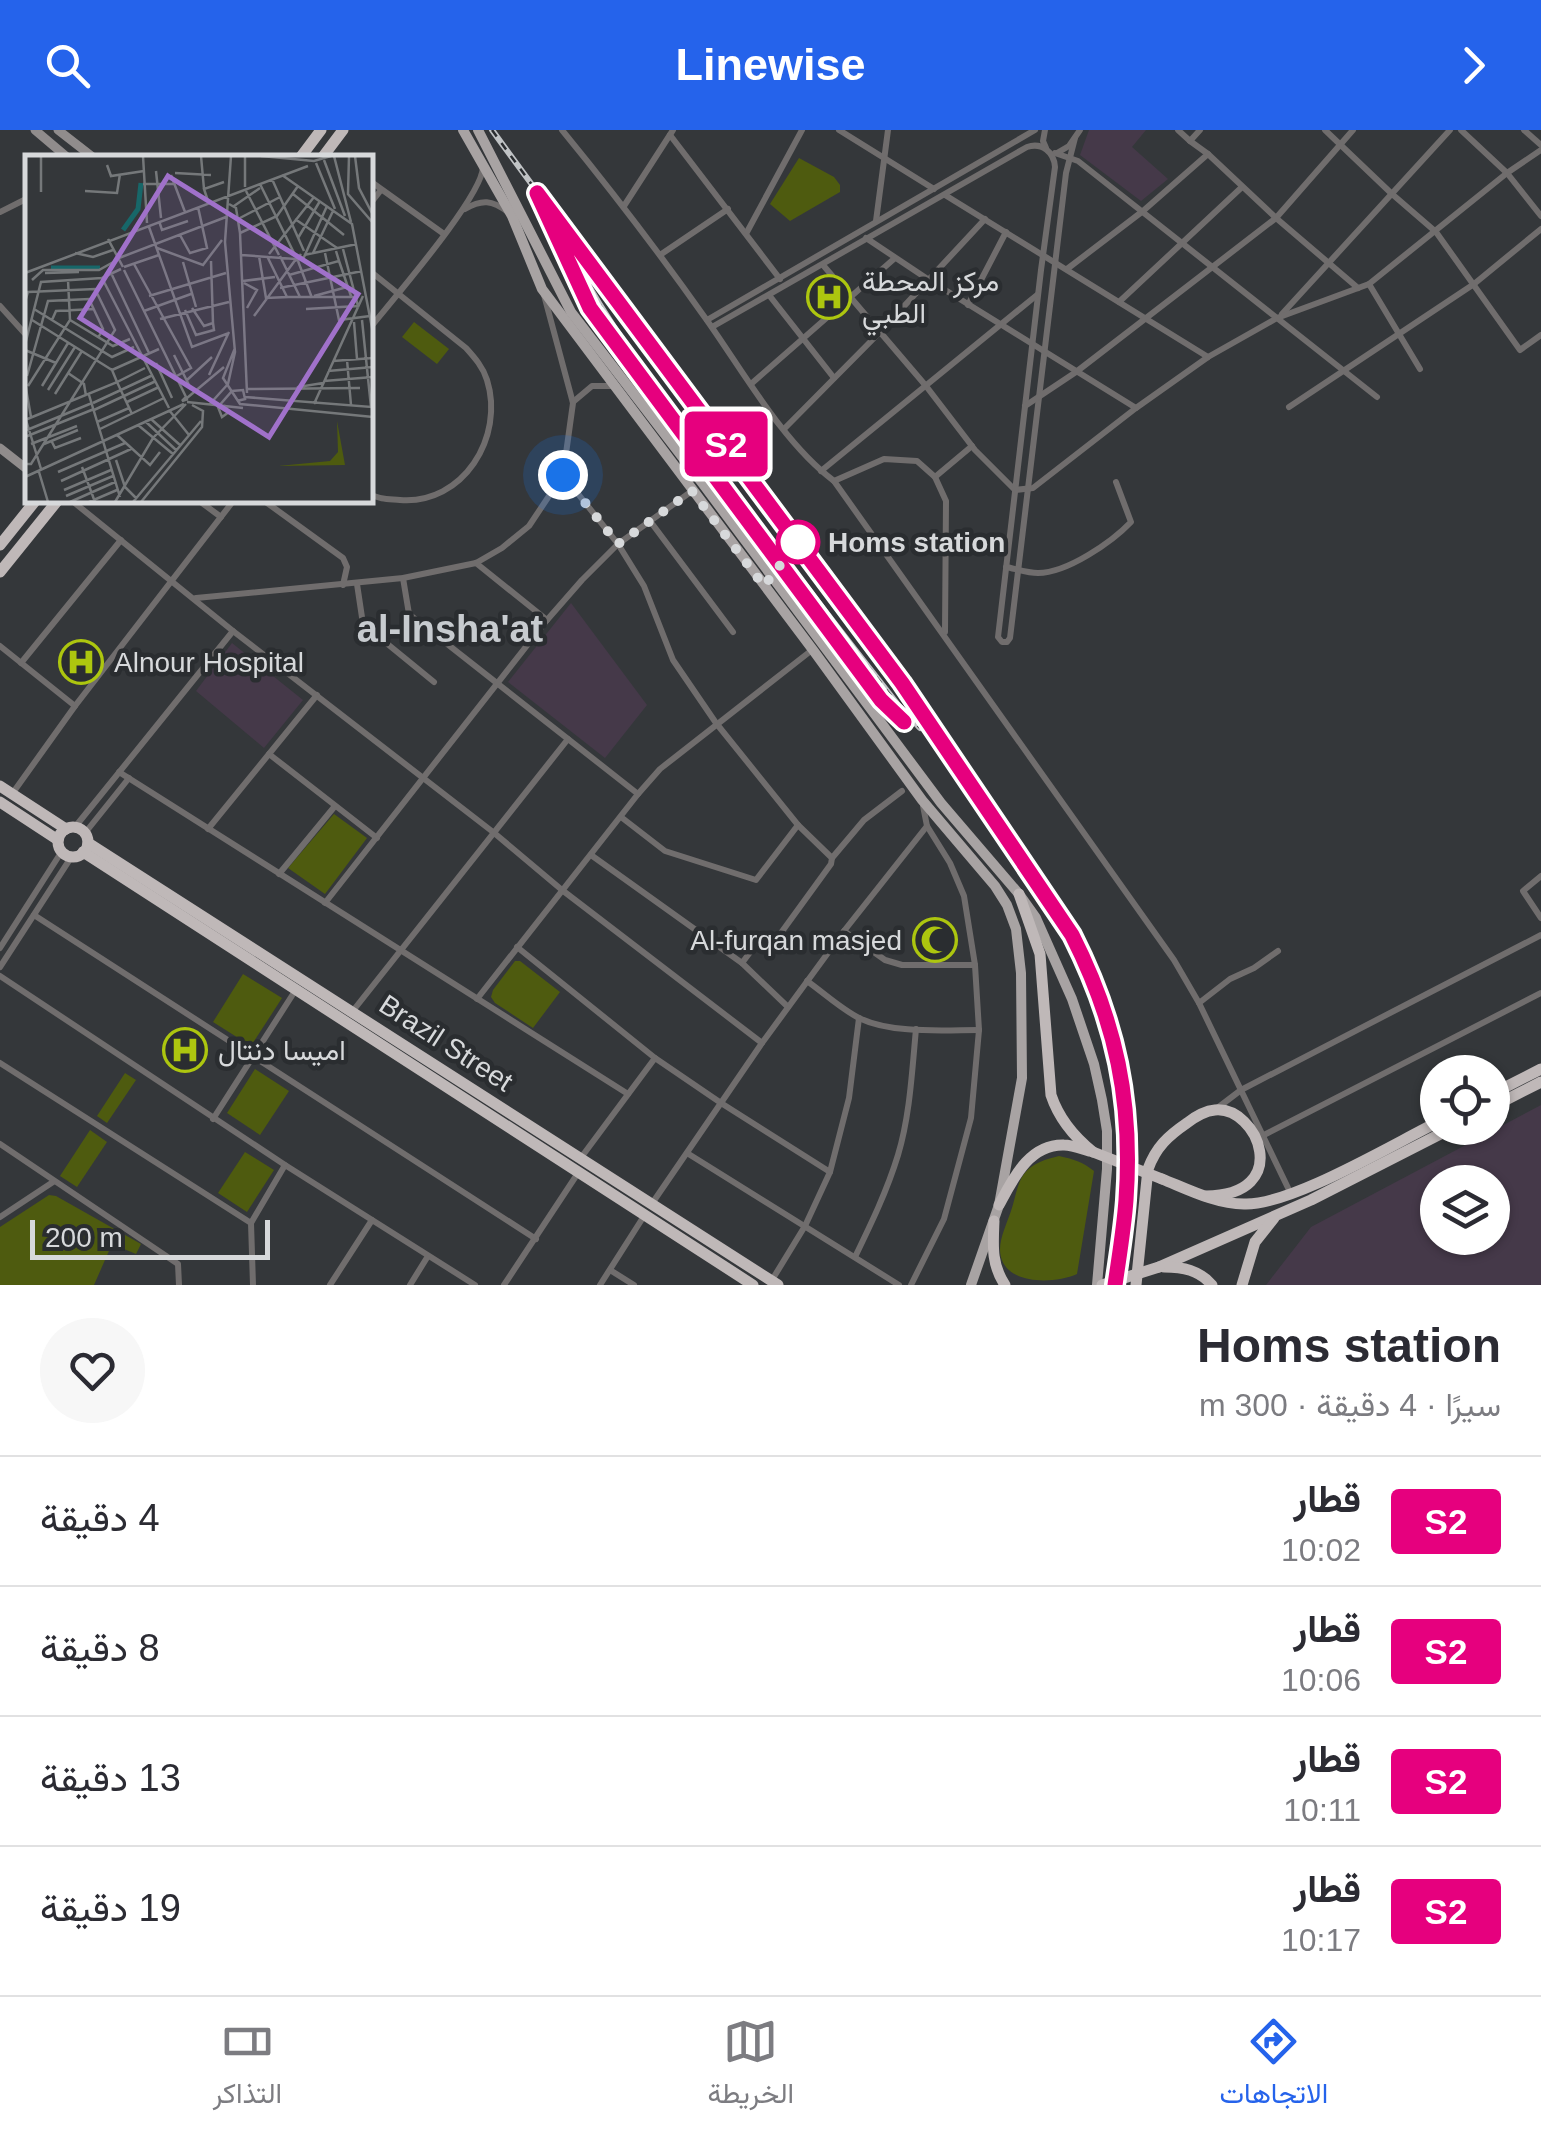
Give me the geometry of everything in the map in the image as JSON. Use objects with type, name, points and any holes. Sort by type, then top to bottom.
[{"type":"highway","points":[[329,155],[344,130]]},
{"type":"highway","points":[[302,155],[319,131]]},
{"type":"highway","points":[[0,545],[34,502]]},
{"type":"highway","points":[[0,572],[56,502]]},
{"type":"highway","name":"Brazil Street","points":[[0,786],[5,805],[74,841],[352,1012],[580,1159],[753,1285]]},
{"type":"highway","name":"Brazil Street","points":[[74,841],[578,1173],[775,1283]]},
{"type":"highway","points":[[1019,894],[1040,954],[1051,1095],[1057,1114],[1093,1152]]},
{"type":"highway","points":[[1510,1085],[1541,1069]]},
{"type":"highway","points":[[1510,1098],[1541,1082]]},
{"type":"highway","points":[[1136,1285],[1148,1169],[1154,1154],[1166,1137],[1200,1114],[1228,1111],[1259,1138],[1261,1162],[1252,1181],[1238,1191],[1226,1196],[1206,1196]]},
{"type":"highway","points":[[999,1205],[1024,1163],[1034,1154],[1064,1144],[1206,1196],[1253,1204],[1274,1200],[1332,1175],[1420,1131]]},
{"type":"highway","points":[[1100,1285],[1160,1267],[1310,1200],[1420,1144]]},
{"type":"highway","points":[[1242,1285],[1256,1242],[1276,1215]]},
{"type":"highway","points":[[994,1220],[992,1257],[1005,1285]]},
{"type":"highway","points":[[1160,1267],[1195,1272],[1212,1285]]},
{"type":"main road","points":[[35,130],[64,155]]},
{"type":"main road","points":[[58,130],[90,155]]},
{"type":"main road","points":[[463,130],[512,216],[542,289],[922,800],[1007,905],[1016,929],[1021,973],[1022,1078],[999,1205],[971,1285]]},
{"type":"main road","points":[[478,130],[571,312],[941,803],[1036,918],[1072,999],[1102,1100],[1108,1169],[1100,1285]]},
{"type":"main road","points":[[0,448],[25,468]]},
{"type":"street","points":[[562,130],[624,206],[784,429],[834,481],[1174,960],[1241,1090],[1259,1138],[1290,1193]]},
{"type":"street","points":[[746,232],[802,130]]},
{"type":"street","points":[[839,130],[934,189]]},
{"type":"street","points":[[876,222],[888,130]]},
{"type":"street","points":[[710,324],[1036,130],[1052,152],[1055,167],[998,636],[1004,643],[1010,638],[1074,140]]},
{"type":"street","points":[[1043,142],[1045,130]]},
{"type":"street","points":[[1052,152],[1065,150],[1080,130]]},
{"type":"street","points":[[1178,130],[1358,288]]},
{"type":"street","points":[[1190,142],[1200,130]]},
{"type":"street","points":[[1325,130],[1436,232],[1520,350],[1541,335]]},
{"type":"street","points":[[1025,406],[1076,372],[1276,218],[1353,130]]},
{"type":"street","points":[[1278,318],[1450,130]]},
{"type":"street","points":[[1461,130],[1508,173],[1541,216]]},
{"type":"street","points":[[1015,490],[1032,488],[1208,357],[1278,318],[1369,284],[1541,148],[1524,130]]},
{"type":"street","points":[[624,206],[671,132],[780,279]]},
{"type":"street","points":[[1074,140],[1073,152],[1078,161]]},
{"type":"street","points":[[710,324],[769,296],[1028,147],[1037,146],[1078,161],[1377,397]]},
{"type":"street","points":[[1066,269],[1208,154]]},
{"type":"street","points":[[372,326],[464,210],[483,175],[483,161]]},
{"type":"street","points":[[372,183],[444,234]]},
{"type":"street","points":[[1118,302],[1242,187]]},
{"type":"street","points":[[372,201],[381,190]]},
{"type":"street","points":[[946,194],[1208,357]]},
{"type":"street","points":[[0,212],[25,200]]},
{"type":"street","points":[[464,210],[485,201],[512,216]]},
{"type":"street","points":[[660,255],[728,208]]},
{"type":"street","points":[[784,429],[985,219]]},
{"type":"street","points":[[1289,408],[1474,284],[1541,229]]},
{"type":"street","points":[[968,304],[1006,232]]},
{"type":"street","points":[[866,238],[1136,408]]},
{"type":"street","points":[[751,384],[895,258]]},
{"type":"street","points":[[822,264],[972,446],[1015,490]]},
{"type":"street","points":[[372,273],[476,359],[486,376],[491,412],[482,450],[463,478],[428,498],[409,501],[372,495]]},
{"type":"street","points":[[1369,284],[1420,370]]},
{"type":"street","points":[[194,598],[358,584],[476,563],[529,526],[563,475],[572,403],[542,289]]},
{"type":"street","points":[[821,471],[1038,294]]},
{"type":"street","points":[[769,296],[834,378]]},
{"type":"street","points":[[0,306],[25,334]]},
{"type":"street","points":[[572,403],[592,386],[613,386]]},
{"type":"street","points":[[935,478],[972,446]]},
{"type":"street","points":[[834,481],[884,459],[917,462],[935,478],[946,501],[944,634]]},
{"type":"street","points":[[563,475],[618,544],[644,586],[673,660],[716,723],[798,825],[832,858]]},
{"type":"street","points":[[1006,567],[1040,573],[1060,568],[1129,525],[1116,482]]},
{"type":"street","points":[[325,903],[582,580],[618,544],[692,491]]},
{"type":"street","points":[[74,502],[562,890],[762,1043]]},
{"type":"street","points":[[201,502],[221,517]]},
{"type":"street","points":[[5,805],[75,706],[232,502]]},
{"type":"street","points":[[266,502],[343,558],[347,567],[342,585]]},
{"type":"street","points":[[650,521],[733,632]]},
{"type":"street","points":[[22,664],[121,540]]},
{"type":"street","points":[[476,563],[547,620]]},
{"type":"street","points":[[403,578],[409,614],[638,794]]},
{"type":"street","points":[[358,584],[363,624],[434,682]]},
{"type":"street","points":[[0,948],[120,772],[233,631]]},
{"type":"street","points":[[0,646],[75,706]]},
{"type":"street","points":[[477,999],[660,768],[813,650]]},
{"type":"street","points":[[208,829],[317,695]]},
{"type":"street","points":[[352,1012],[568,739]]},
{"type":"street","points":[[269,754],[377,838]]},
{"type":"street","points":[[120,772],[628,1094]]},
{"type":"street","points":[[0,967],[74,841],[129,778]]},
{"type":"street","points":[[742,964],[757,943],[778,937],[832,858],[864,820],[902,791]]},
{"type":"street","points":[[911,1285],[944,1219],[971,1118],[979,1030],[964,896],[950,863],[927,826],[922,800]]},
{"type":"street","points":[[280,874],[335,806]]},
{"type":"street","points":[[621,817],[665,851],[756,880],[798,825]]},
{"type":"street","points":[[600,1285],[762,1043],[927,826]]},
{"type":"street","points":[[591,855],[742,964],[788,1007]]},
{"type":"street","points":[[1541,876],[1523,891],[1541,918]]},
{"type":"street","points":[[34,915],[536,1238]]},
{"type":"street","points":[[844,932],[885,960],[902,965],[974,965]]},
{"type":"street","points":[[1216,1110],[1241,1090],[1541,935]]},
{"type":"street","points":[[517,947],[655,1058],[830,1172]]},
{"type":"street","points":[[1199,1003],[1230,979],[1278,951]]},
{"type":"street","points":[[0,976],[285,1166],[475,1285]]},
{"type":"street","points":[[807,981],[859,1018],[877,1024],[916,1030],[979,1030]]},
{"type":"street","points":[[213,1118],[295,990]]},
{"type":"street","points":[[1259,1138],[1541,992]]},
{"type":"street","points":[[775,1283],[830,1172],[850,1098],[859,1018]]},
{"type":"street","points":[[855,1258],[899,1153],[916,1030]]},
{"type":"street","points":[[580,1159],[655,1058]]},
{"type":"street","points":[[0,1064],[251,1224]]},
{"type":"street","points":[[0,1144],[178,1264],[179,1285]]},
{"type":"street","points":[[687,1153],[899,1285]]},
{"type":"street","points":[[253,1285],[251,1224],[285,1166]]},
{"type":"street","points":[[504,1285],[578,1173]]},
{"type":"street","points":[[0,1217],[53,1182]]},
{"type":"street","points":[[330,1285],[372,1220]]},
{"type":"street","points":[[410,1285],[428,1256]]},
{"type":"street","points":[[610,1270],[634,1285]]},
{"type":"shaded area","points":[[1089,130],[1146,130],[1132,147],[1168,179],[1141,201],[1080,155]]},
{"type":"shaded area","points":[[571,603],[647,705],[605,758],[508,682]]},
{"type":"shaded area","points":[[232,643],[303,700],[264,748],[196,691]]},
{"type":"shaded area","points":[[1541,1105],[1541,1285],[1266,1285],[1311,1227],[1420,1169],[1420,1255],[1510,1255],[1510,1165],[1428,1165],[1466,1145],[1510,1145],[1510,1121]]},
{"type":"green space","points":[[799,158],[834,177],[840,192],[790,221],[770,204]]},
{"type":"green space","points":[[414,322],[449,349],[437,364],[402,337]]},
{"type":"green space","points":[[334,814],[367,838],[325,894],[288,868]]},
{"type":"green space","points":[[515,961],[560,992],[533,1028],[491,997]]},
{"type":"green space","points":[[243,974],[282,998],[251,1046],[213,1022]]},
{"type":"green space","points":[[255,1069],[289,1091],[260,1135],[227,1113]]},
{"type":"green space","points":[[125,1073],[136,1080],[107,1123],[97,1116]]},
{"type":"green space","points":[[90,1130],[107,1142],[77,1187],[60,1176]]},
{"type":"green space","points":[[245,1152],[274,1170],[247,1212],[218,1193]]},
{"type":"green space","points":[[1059,1156],[1094,1171],[1077,1274],[1055,1280],[1018,1276],[1003,1262],[1000,1250],[1018,1187],[1027,1170]]},
{"type":"green space","points":[[49,1195],[141,1244],[136,1254],[112,1244],[94,1285],[0,1285],[0,1227]]},
{"type":"railway","points":[[492,130],[898,677],[1037,878],[1075,942],[1104,1009],[1125,1112],[1126,1180],[1115,1285]]},
{"type":"railway","points":[[576,263],[620,336],[670,406],[850,643],[920,728]]},
{"type":"train","name":"S2","points":[[904,722],[881,700],[590,308],[537,193],[902,683],[1072,935],[1104,1008],[1124,1094],[1126,1204],[1115,1285]]},
{"type":"place","name":"مركز المحطة الطبي","points":[[829,297]]},
{"type":"place","name":"Homs station","points":[[798,542]]},
{"type":"place","name":"Alnour Hospital","points":[[81,662]]},
{"type":"place","name":"Al-furqan masjed","points":[[935,940]]},
{"type":"place","name":"اميسا دنتال","points":[[185,1050]]},
{"type":"district","name":"al-Insha'at","points":[[450,629]]},
{"type":"route","points":[[563,475],[618,544],[692,491],[764,586],[798,542]]}]
